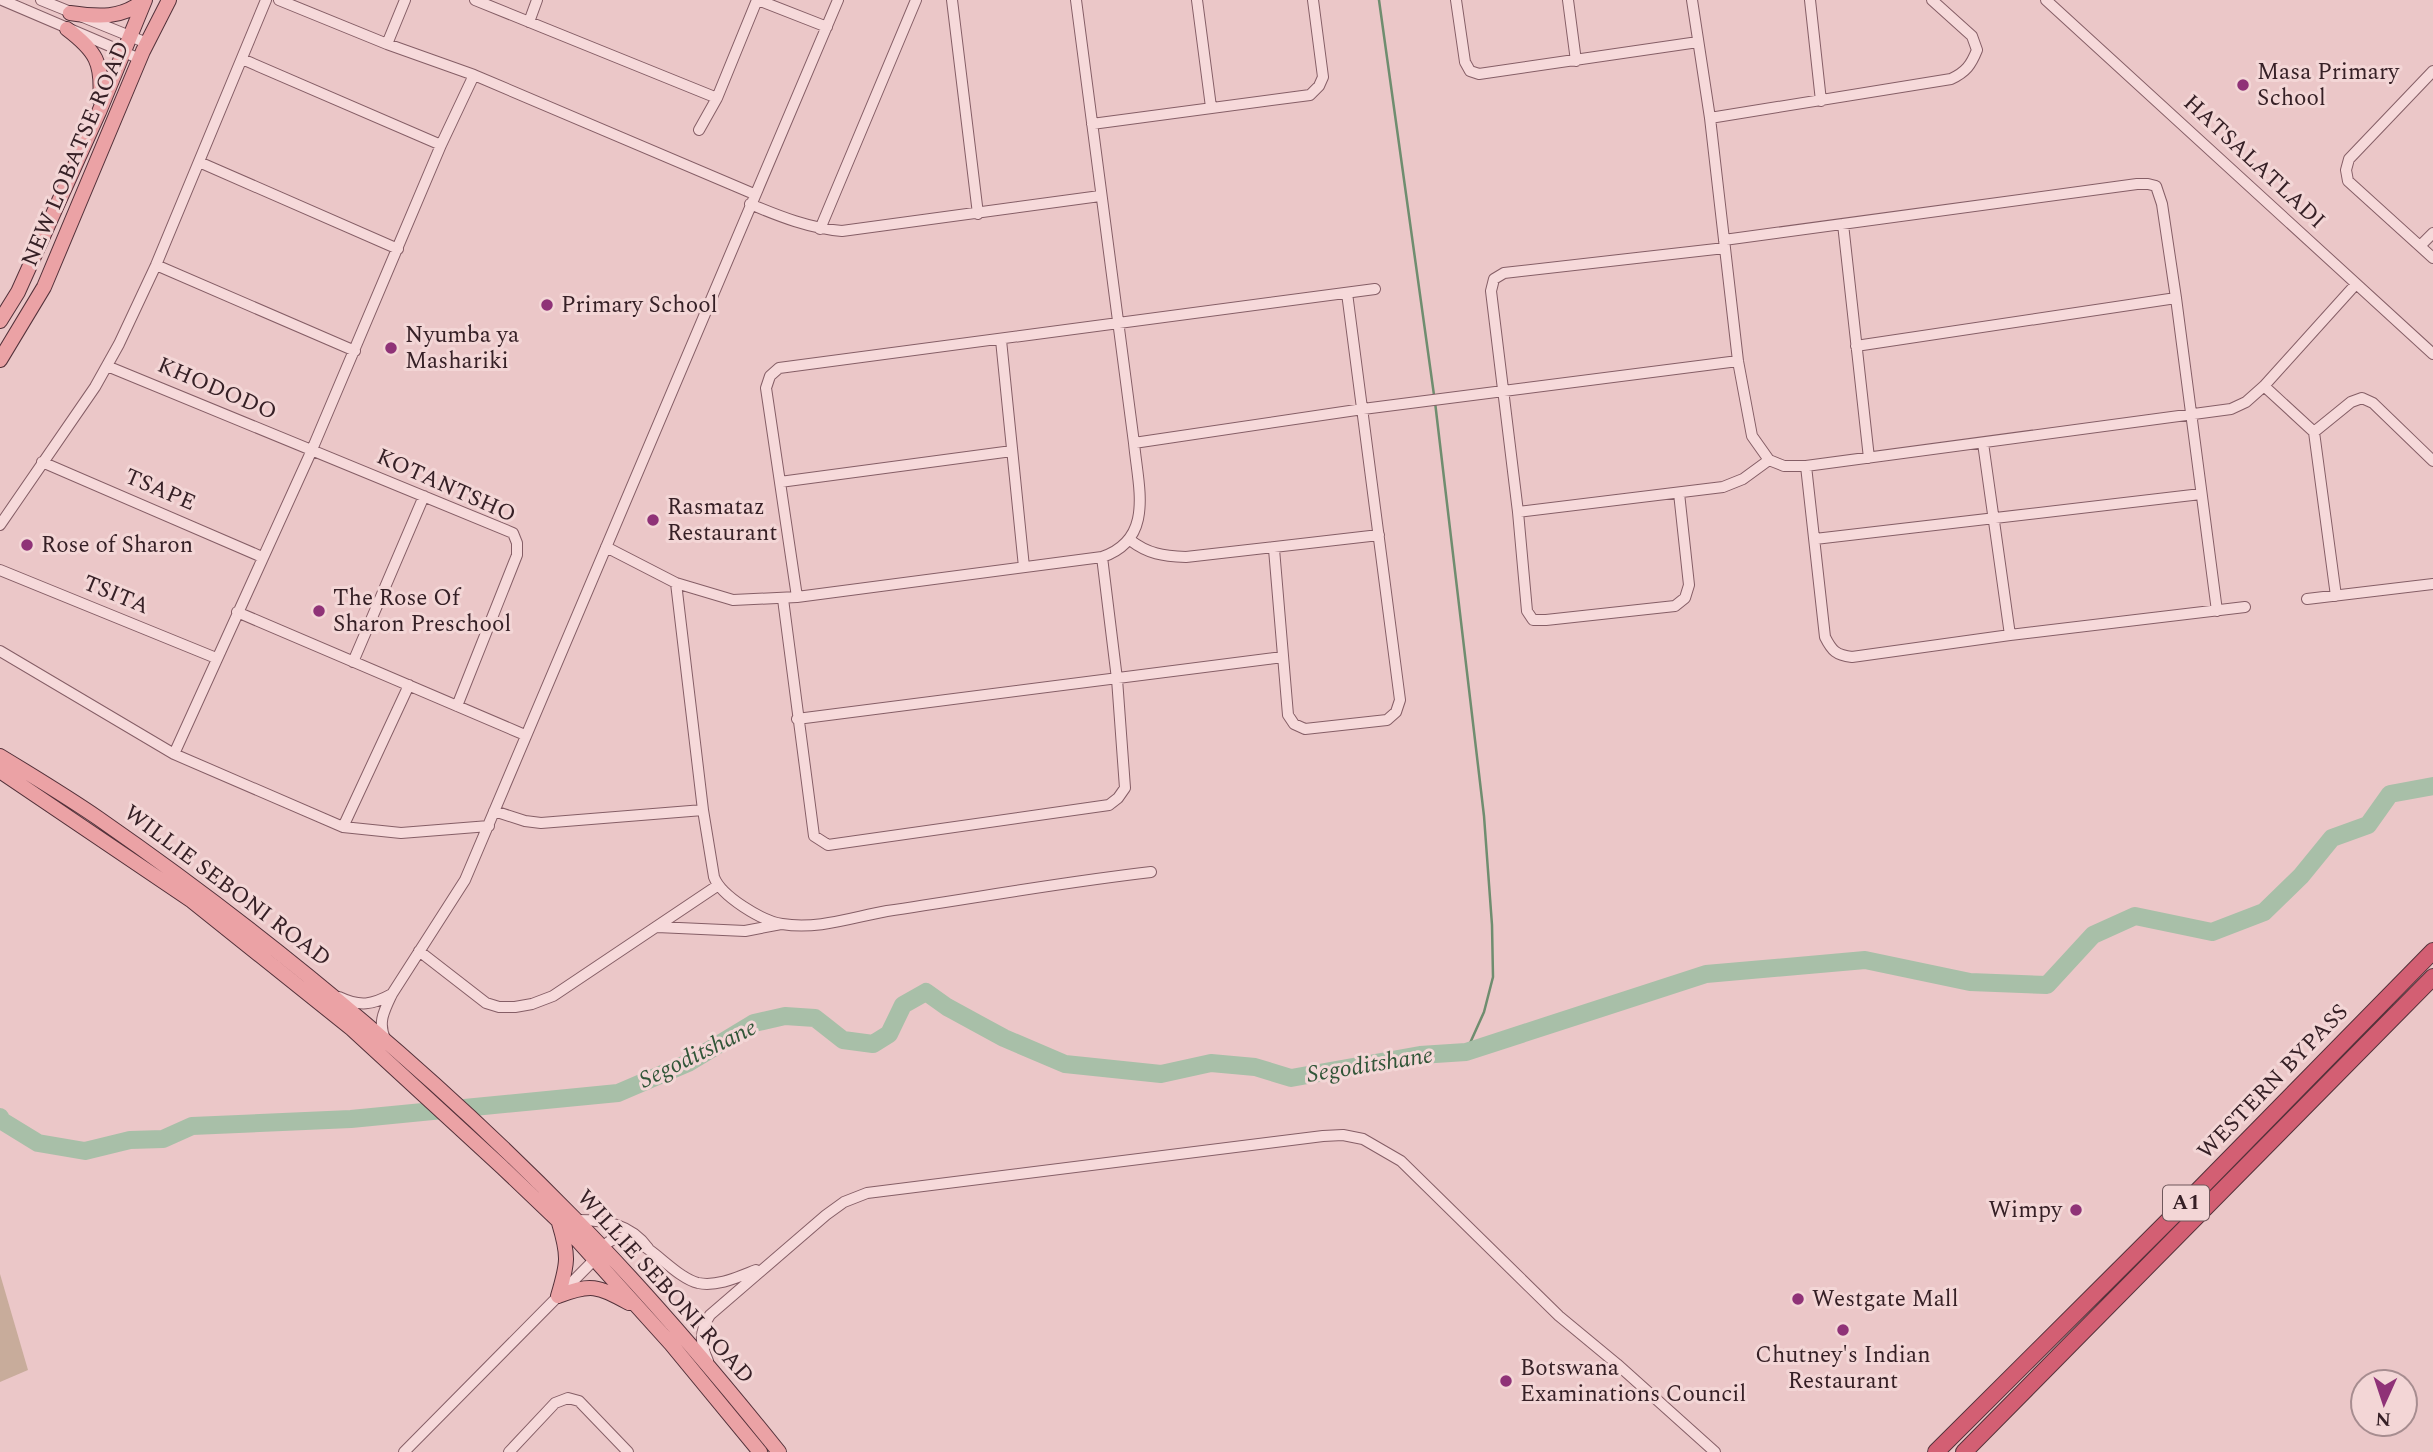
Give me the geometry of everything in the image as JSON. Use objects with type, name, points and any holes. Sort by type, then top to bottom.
[{"type":"highway","name":"WESTERN BYPASS","points":[[1937,1450],[2181,1208],[2433,951]]},
{"type":"highway","name":"WESTERN BYPASS","points":[[1964,1452],[2433,977]]},
{"type":"main road","points":[[70,13],[113,16],[127,12],[144,0]]},
{"type":"main road","name":"NEW LOBATSE ROAD","points":[[0,321],[18,292],[99,112],[144,0]]},
{"type":"main road","name":"NEW LOBATSE ROAD","points":[[0,360],[44,287],[140,59],[169,0]]},
{"type":"main road","points":[[67,29],[87,45],[95,56],[101,75],[99,112]]},
{"type":"main road","name":"WILLIE SEBONI ROAD","points":[[0,756],[96,816],[329,992],[388,1043],[411,1072]]},
{"type":"main road","name":"WILLIE SEBONI ROAD","points":[[0,771],[192,901],[411,1072]]},
{"type":"main road","points":[[411,1072],[507,1162]]},
{"type":"main road","name":"WILLIE SEBONI ROAD","points":[[507,1162],[558,1220],[598,1254],[713,1370],[779,1452]]},
{"type":"main road","name":"WILLIE SEBONI ROAD","points":[[507,1162],[577,1220],[598,1254],[639,1309],[760,1452]]},
{"type":"main road","points":[[558,1220],[567,1256],[558,1296]]},
{"type":"main road","points":[[558,1296],[589,1286],[639,1309]]},
{"type":"street","points":[[2,0],[140,59]]},
{"type":"street","points":[[41,0],[147,43]]},
{"type":"street","points":[[0,524],[107,366],[156,265],[266,0]]},
{"type":"street","points":[[279,0],[387,44],[474,75],[752,199],[794,222],[820,229],[842,231],[1100,196]]},
{"type":"street","points":[[387,44],[405,0]]},
{"type":"street","points":[[475,0],[717,98]]},
{"type":"street","points":[[529,22],[537,0]]},
{"type":"street","points":[[699,130],[717,98],[757,0],[827,27]]},
{"type":"street","points":[[388,1043],[381,1020],[392,994],[465,880],[838,0]]},
{"type":"street","points":[[820,229],[916,0]]},
{"type":"street","points":[[953,0],[978,214]]},
{"type":"street","points":[[606,547],[676,583],[733,600],[783,599],[1102,557],[1116,552],[1130,540],[1138,524],[1140,510],[1134,443],[1076,0]]},
{"type":"street","points":[[1197,0],[1211,107]]},
{"type":"street","points":[[1092,124],[1310,95],[1323,77],[1313,0]]},
{"type":"street","points":[[1456,0],[1465,62],[1469,71],[1479,75],[1698,42]]},
{"type":"street","points":[[1568,0],[1576,61]]},
{"type":"street","points":[[1692,0],[1710,118],[1738,362],[1752,436],[1759,450],[1769,460],[1784,466],[1806,466],[2231,409],[2246,402],[2264,386],[2356,284]]},
{"type":"street","points":[[1810,0],[1821,102]]},
{"type":"street","points":[[1710,118],[1951,79],[1964,73],[1972,65],[1977,50],[1972,36],[1932,0]]},
{"type":"street","name":"HATSALATLADI","points":[[2050,1],[2433,354]]},
{"type":"street","points":[[242,59],[441,145]]},
{"type":"street","points":[[2433,71],[2349,159],[2346,170],[2348,181],[2433,258]]},
{"type":"street","points":[[174,754],[311,452],[441,145],[474,75]]},
{"type":"street","points":[[199,162],[398,248]]},
{"type":"street","points":[[1679,493],[1689,585],[1685,598],[1675,606],[1533,620],[1527,611],[1518,512],[1491,291],[1494,279],[1504,273],[1724,244],[1843,224],[2148,184],[2156,186],[2162,204],[2217,611]]},
{"type":"street","points":[[1843,224],[1869,458]]},
{"type":"street","points":[[2420,246],[2433,233]]},
{"type":"street","points":[[156,265],[355,351]]},
{"type":"street","points":[[797,597],[766,388],[770,376],[779,368],[1375,289]]},
{"type":"street","points":[[1274,549],[1288,715],[1294,724],[1304,729],[1387,720],[1396,712],[1400,700],[1348,293]]},
{"type":"street","points":[[1856,346],[2176,298]]},
{"type":"street","points":[[1001,340],[1024,567]]},
{"type":"street","points":[[1134,443],[1363,409],[1738,362]]},
{"type":"street","name":"KHODODO","points":[[107,366],[311,452]]},
{"type":"street","points":[[2264,386],[2314,432],[2336,596]]},
{"type":"street","points":[[2314,432],[2351,402],[2362,398],[2373,403],[2433,461]]},
{"type":"street","points":[[1983,443],[2010,635]]},
{"type":"street","points":[[780,482],[1012,451]]},
{"type":"street","name":"KOTANTSHO","points":[[311,452],[513,533],[517,543],[517,555],[457,706]]},
{"type":"street","points":[[1518,512],[1723,486],[1743,480],[1769,460]]},
{"type":"street","name":"TSAPE","points":[[42,462],[262,557]]},
{"type":"street","points":[[1806,466],[1825,637],[1831,649],[1839,655],[1852,657],[2245,607]]},
{"type":"street","points":[[1815,539],[2201,494]]},
{"type":"street","points":[[353,662],[424,496]]},
{"type":"street","points":[[1130,540],[1142,550],[1158,556],[1186,557],[1380,535]]},
{"type":"street","points":[[783,599],[814,836],[828,845],[1109,805],[1125,788],[1117,679],[1102,557]]},
{"type":"street","name":"TSITA","points":[[0,570],[216,658]]},
{"type":"street","points":[[676,583],[703,810],[717,886],[762,917],[781,924]]},
{"type":"street","points":[[2306,599],[2433,584]]},
{"type":"street","points":[[237,612],[525,735]]},
{"type":"street","points":[[0,651],[174,754],[343,827],[401,834],[489,825]]},
{"type":"street","points":[[797,719],[1283,657]]},
{"type":"street","points":[[343,827],[409,685]]},
{"type":"street","points":[[494,811],[541,823],[703,810]]},
{"type":"street","points":[[657,927],[745,931],[781,924],[826,924],[883,912],[1075,881],[1151,872]]},
{"type":"street","points":[[419,951],[475,997],[499,1007],[532,1004],[553,996],[717,886]]},
{"type":"street","points":[[329,992],[363,1005],[376,1003],[392,994]]},
{"type":"street","points":[[713,1370],[702,1345],[702,1327],[710,1315],[844,1202],[867,1193],[1343,1135],[1363,1139],[1401,1161],[1559,1316],[1715,1452]]},
{"type":"street","points":[[577,1220],[622,1226],[640,1236],[648,1248]]},
{"type":"street","points":[[404,1452],[558,1296],[608,1241],[619,1238],[648,1248],[695,1283],[725,1282],[766,1267]]},
{"type":"street","points":[[509,1452],[555,1403],[568,1398],[579,1401],[628,1452]]},
{"type":"shaded area","points":[[0,1274],[28,1370],[0,1382]]},
{"type":"waterway","points":[[1379,0],[1434,395]]},
{"type":"waterway","points":[[1435,402],[1484,816],[1492,925],[1493,977],[1484,1012],[1466,1052]]},
{"type":"waterway","name":"Segoditshane","points":[[0,1117],[2,1121],[38,1143],[85,1151],[130,1140],[163,1139],[192,1126],[351,1119],[618,1093],[688,1063],[754,1023],[785,1016],[815,1018],[843,1040],[873,1044],[889,1034],[903,1005],[926,992],[947,1007],[1004,1038],[1065,1064],[1161,1074],[1211,1063],[1255,1067],[1291,1078],[1420,1055],[1466,1052],[1706,974],[1865,960],[1970,982],[2047,985],[2093,935],[2135,916],[2212,932],[2264,912],[2301,876],[2332,838],[2368,825],[2390,794],[2433,786]]},
{"type":"place","name":"Masa Primary School","points":[[2243,85]]},
{"type":"place","name":"Primary School","points":[[547,305]]},
{"type":"place","name":"Nyumba ya Mashariki","points":[[391,348]]},
{"type":"place","name":"Rasmataz Restaurant","points":[[653,520]]},
{"type":"place","name":"Rose of Sharon","points":[[27,545]]},
{"type":"place","name":"The Rose Of Sharon Preschool","points":[[319,611]]},
{"type":"place","name":"Wimpy","points":[[2076,1210]]},
{"type":"place","name":"Westgate Mall","points":[[1798,1299]]},
{"type":"place","name":"Chutney's Indian Restaurant","points":[[1843,1330]]},
{"type":"place","name":"Botswana Examinations Council","points":[[1506,1381]]}]
